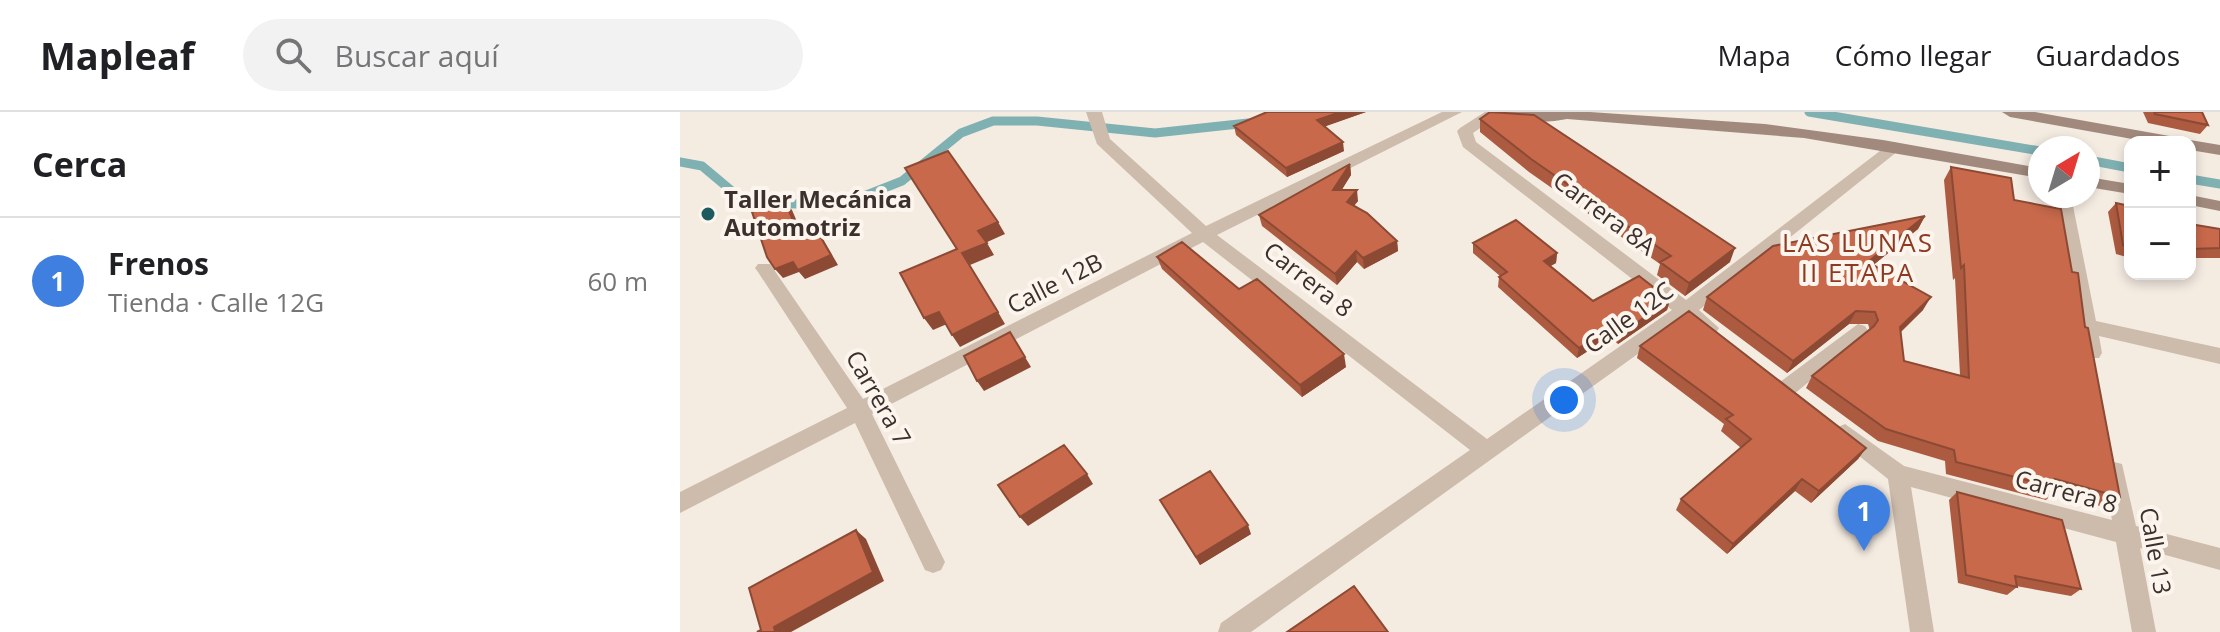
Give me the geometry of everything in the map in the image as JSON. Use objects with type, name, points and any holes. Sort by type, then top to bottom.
[{"type":"main road","points":[[1509,112],[1548,118],[1577,114],[1612,122],[1725,126],[1895,147],[2028,171]]},
{"type":"main road","points":[[2010,112],[2143,136]]},
{"type":"main road","points":[[2196,146],[2220,150]]},
{"type":"main road","points":[[2100,184],[2124,188]]},
{"type":"main road","points":[[2196,201],[2220,206]]},
{"type":"street","name":"Carrera 8","points":[[1094,112],[1103,141],[1204,234],[1488,452]]},
{"type":"street","name":"Calle 12B","points":[[680,503],[1204,234],[1454,112]]},
{"type":"street","name":"Carrera 8A","points":[[1495,112],[1465,131],[1469,144],[1724,339]]},
{"type":"street","name":"Calle 12C","points":[[1230,632],[1686,310],[1895,147]]},
{"type":"street","points":[[2065,208],[2095,370]]},
{"type":"street","name":"Carrera 7","points":[[764,268],[860,411],[933,562]]},
{"type":"street","points":[[2086,326],[2220,356]]},
{"type":"street","points":[[1787,388],[1858,331]]},
{"type":"street","points":[[1824,416],[1898,474],[1922,632]]},
{"type":"street","name":"Calle 13","points":[[2109,445],[2144,632]]},
{"type":"street","name":"Carrera 8","points":[[1898,474],[2220,559]]},
{"type":"building","points":[[1267,112],[1340,112],[1317,120],[1343,142],[1286,168],[1234,126]]},
{"type":"building","points":[[1490,112],[1534,115],[1735,248],[1689,283],[1660,262],[1671,256],[1531,159],[1480,119]]},
{"type":"building","points":[[2202,112],[2208,125],[2155,114]]},
{"type":"building","points":[[948,151],[998,222],[978,231],[987,243],[962,253],[998,312],[952,335],[939,312],[924,318],[900,273],[957,249],[905,168]]},
{"type":"building","points":[[1350,164],[1333,190],[1357,190],[1347,202],[1367,213],[1397,241],[1363,258],[1356,251],[1335,274],[1259,215]]},
{"type":"building","points":[[1951,167],[2011,178],[2014,200],[2028,203],[2028,208],[2061,209],[2072,272],[2078,273],[2085,327],[2088,328],[2120,497],[2055,479],[2058,488],[1956,462],[1954,450],[1886,429],[1812,376],[1874,326],[1878,320],[1875,312],[1856,311],[1793,361],[1707,297],[1773,246],[1925,216],[1868,262],[1931,297],[1900,327],[1904,361],[1969,378],[1964,265],[1961,268]]},
{"type":"building","points":[[785,201],[797,231],[813,224],[831,255],[798,270],[793,262],[775,269],[767,257],[752,212]]},
{"type":"building","points":[[2116,203],[2124,205],[2123,245]]},
{"type":"building","points":[[1516,220],[1557,253],[1544,261],[1593,301],[1639,276],[1670,300],[1620,334],[1612,328],[1579,348],[1499,277],[1507,272],[1473,243]]},
{"type":"building","points":[[2196,225],[2220,229],[2220,248],[2196,249]]},
{"type":"building","points":[[1182,242],[1239,289],[1257,279],[1344,354],[1300,385],[1157,257]]},
{"type":"building","points":[[1689,311],[1866,448],[1819,491],[1802,479],[1733,544],[1681,499],[1751,439],[1726,419],[1733,415],[1640,346]]},
{"type":"building","points":[[1010,332],[1025,357],[977,381],[964,356]]},
{"type":"building","points":[[1064,445],[1087,474],[1020,517],[998,485]]},
{"type":"building","points":[[1210,471],[1248,525],[1196,557],[1160,500]]},
{"type":"building","points":[[1957,492],[2062,520],[2081,589],[2015,576],[2017,587],[1966,575]]},
{"type":"building","points":[[856,530],[873,572],[774,627],[775,632],[757,632],[761,630],[749,588]]},
{"type":"building","points":[[1354,586],[1388,632],[1287,632]]},
{"type":"waterway","points":[[1809,112],[2028,149]]},
{"type":"waterway","points":[[680,162],[702,166],[745,202],[797,204],[864,196],[902,181],[961,133],[993,121],[1037,121],[1155,133],[1248,123]]},
{"type":"waterway","points":[[2100,162],[2124,167]]},
{"type":"waterway","points":[[2196,180],[2220,184]]},
{"type":"place","name":"Taller Mecánica Automotriz","points":[[708,214]]},
{"type":"place","name":"Frenos","points":[[1864,551]]},
{"type":"district","name":"LAS LUNAS II ETAPA","points":[[1858,258]]}]
